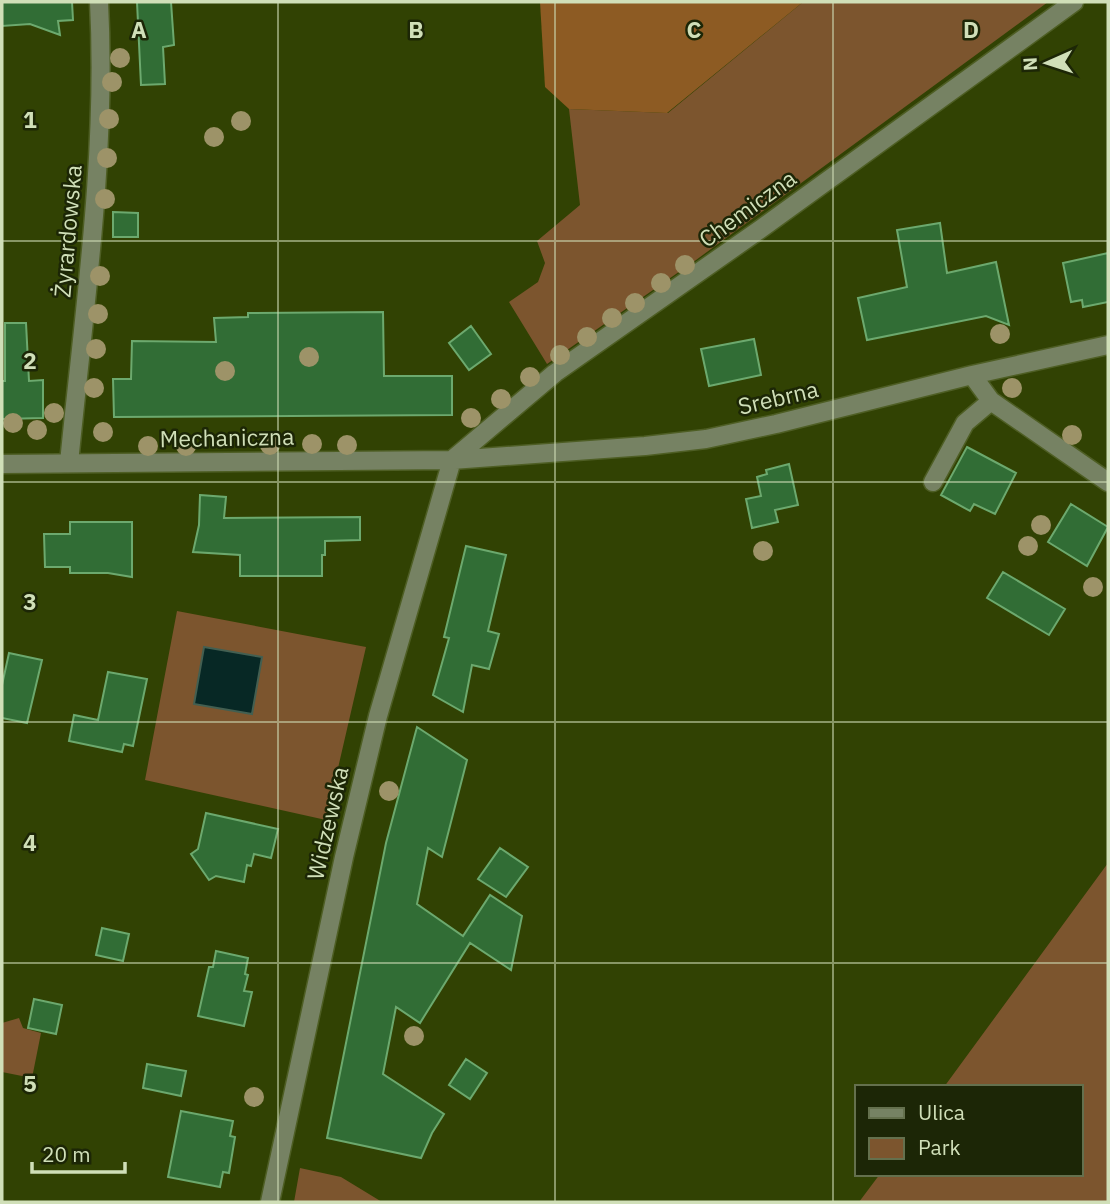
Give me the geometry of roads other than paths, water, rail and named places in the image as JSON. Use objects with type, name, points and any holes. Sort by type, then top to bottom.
[{"type":"street","name":"Żyrardowska","points":[[69,463],[92,236],[101,95],[99,2]]},
{"type":"street","name":"Chemiczna","points":[[452,460],[555,373],[762,228],[1074,2]]},
{"type":"street","name":"Srebrna","points":[[452,460],[706,439],[1108,345]]},
{"type":"street","points":[[972,375],[991,401],[1108,482]]},
{"type":"street","points":[[933,482],[965,423],[991,401]]},
{"type":"street","name":"Mechaniczna","points":[[2,464],[452,460]]},
{"type":"street","name":"Widzewska","points":[[270,1202],[377,716],[452,460]]},
{"type":"water","points":[[204,647],[262,657],[252,714],[194,704]]}]
